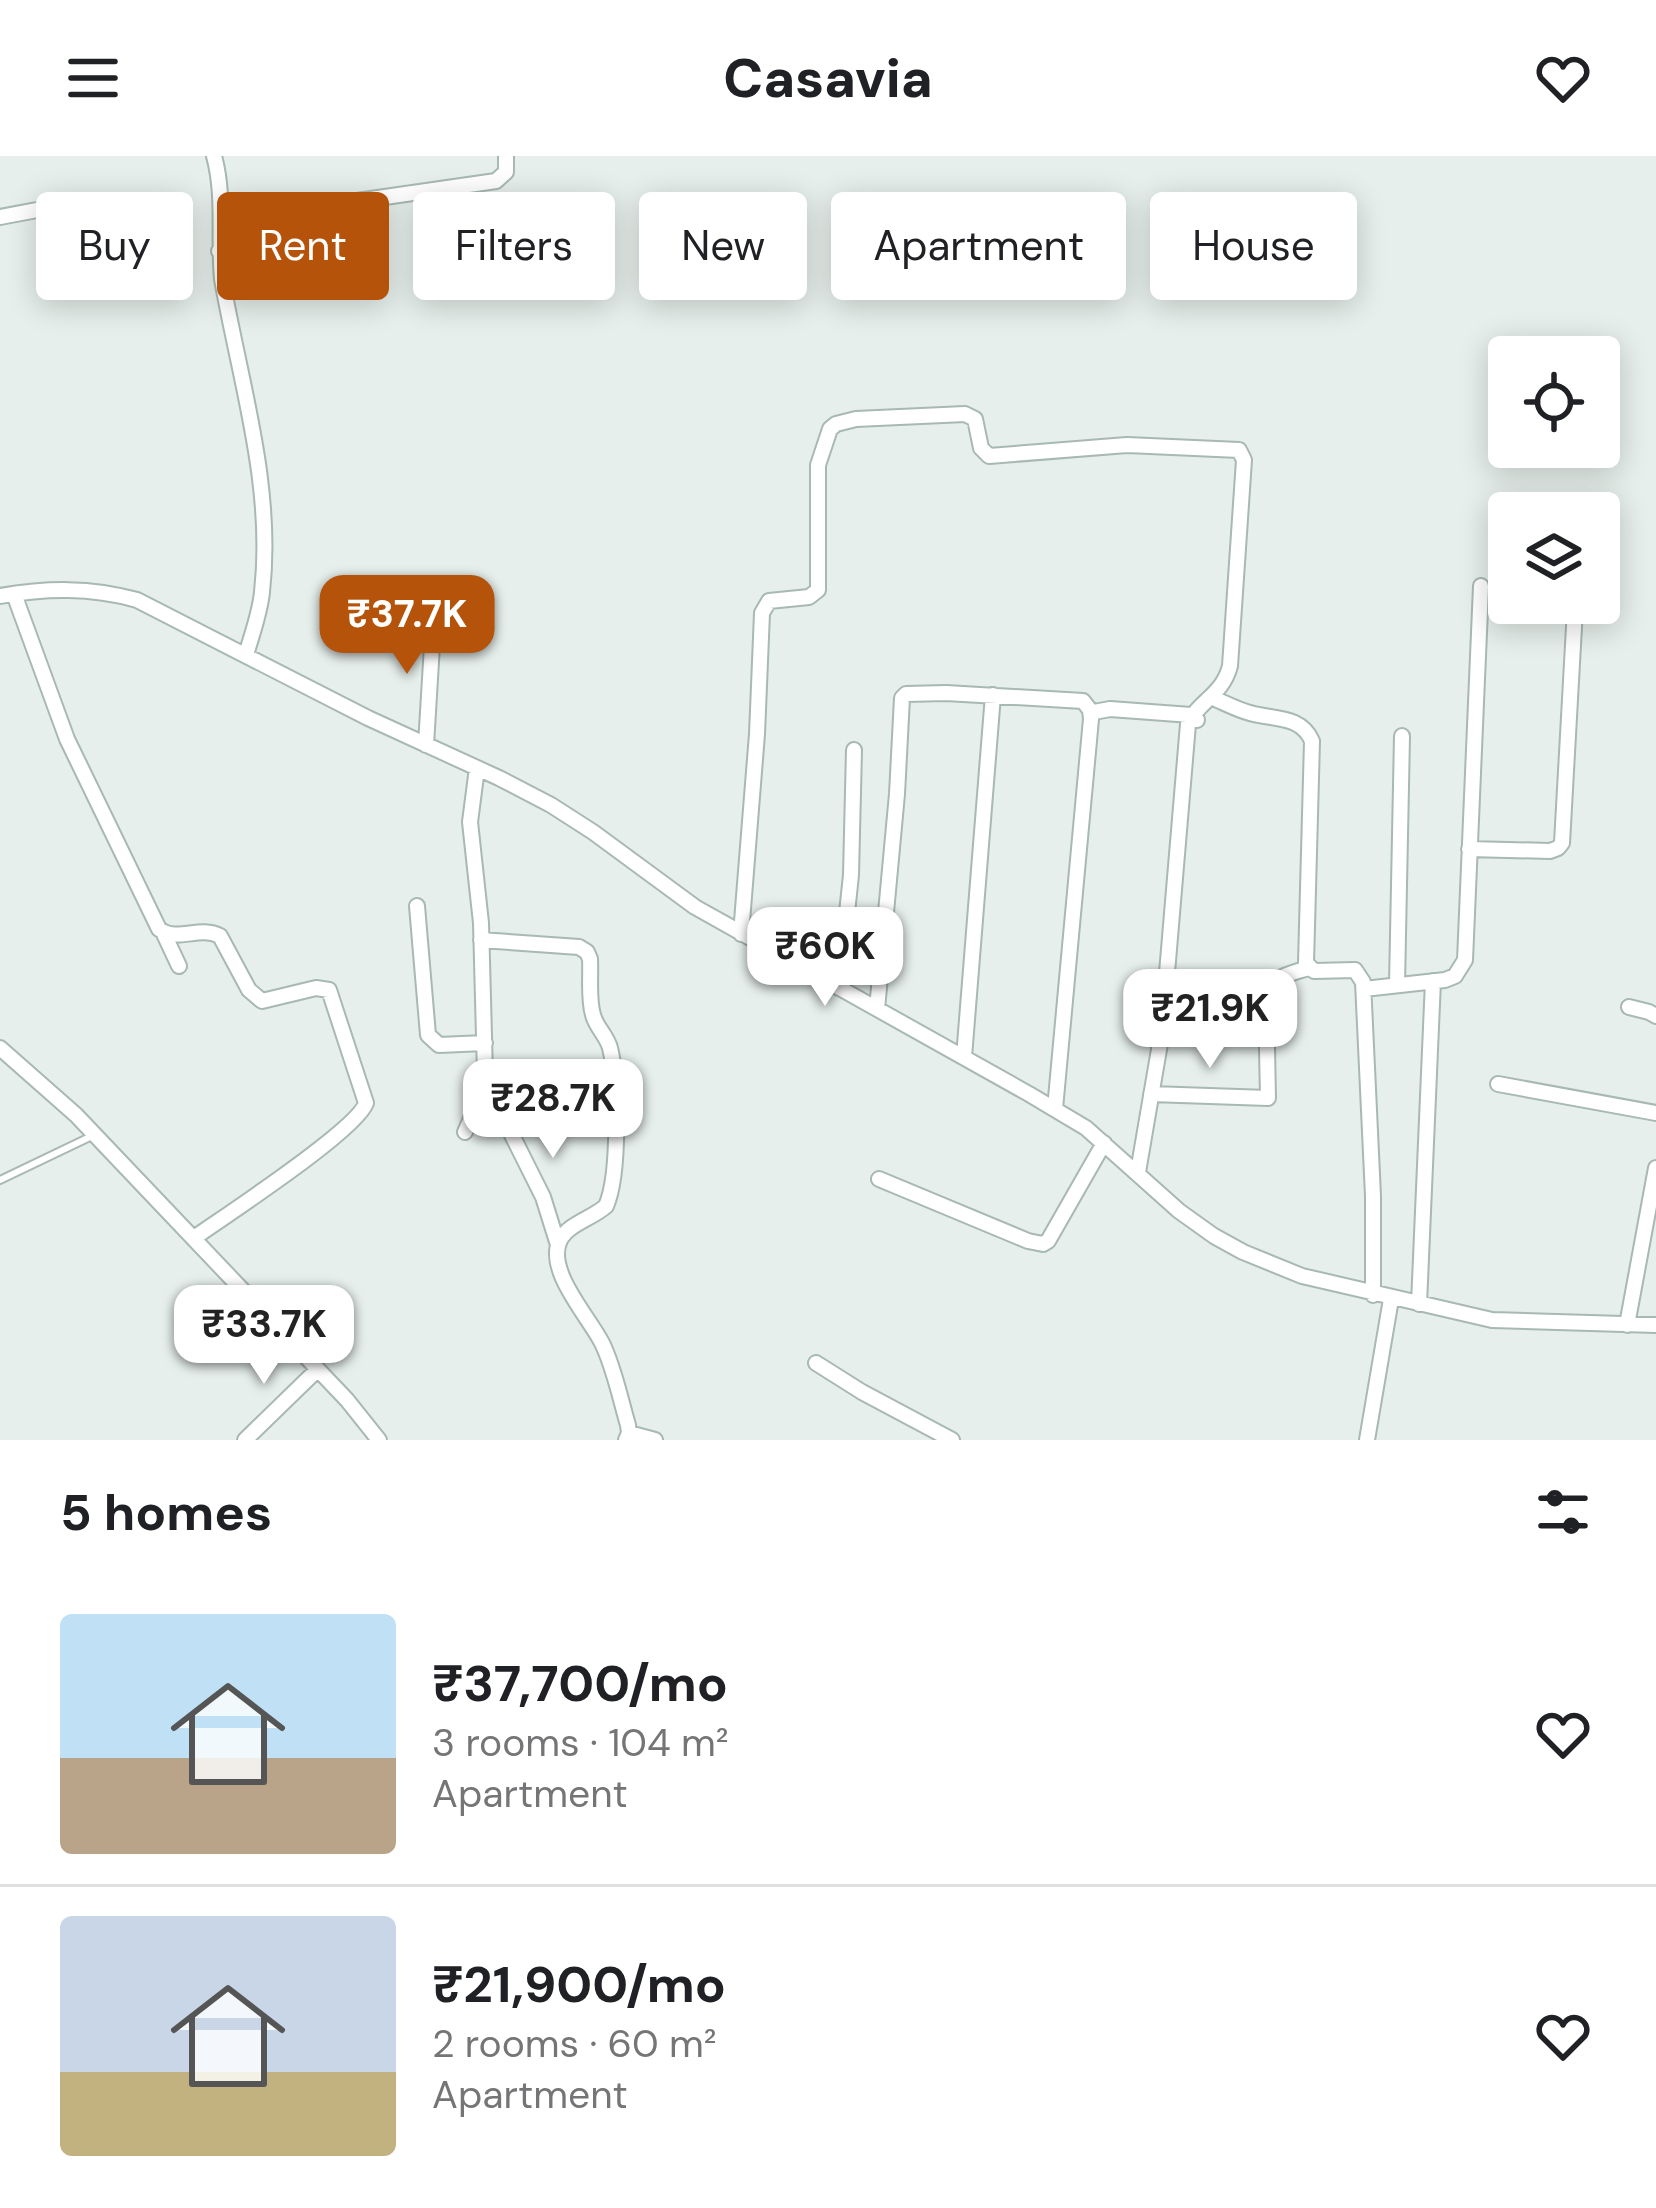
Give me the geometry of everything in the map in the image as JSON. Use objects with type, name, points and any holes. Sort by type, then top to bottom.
[{"type":"street","points":[[214,156],[220,192]]},
{"type":"street","points":[[389,196],[496,181],[506,172],[506,156]]},
{"type":"street","points":[[0,217],[36,210]]},
{"type":"street","points":[[227,300],[259,470],[265,530],[262,597],[246,655]]},
{"type":"street","points":[[742,934],[762,613],[769,602],[809,596],[820,585],[818,465],[824,441],[836,424],[964,414],[975,419],[981,448],[988,456],[1127,445],[1239,450],[1244,460],[1230,666],[1222,686],[1188,724],[1162,1032],[1138,1172]]},
{"type":"street","points":[[1364,989],[1455,976],[1465,960],[1481,586]]},
{"type":"street","points":[[178,966],[67,739],[7,595],[73,588],[137,599],[550,805],[695,908],[1055,1109],[1104,1143],[1179,1210],[1243,1252],[1302,1276],[1492,1320],[1656,1325]]},
{"type":"street","points":[[426,745],[434,612]]},
{"type":"street","points":[[1468,849],[1550,851],[1562,843],[1574,624]]},
{"type":"street","points":[[877,1009],[902,698],[906,694],[1077,699],[1094,712],[1110,709],[1194,718]]},
{"type":"street","points":[[964,1057],[993,695]]},
{"type":"street","points":[[1213,698],[1249,713],[1298,723],[1312,741],[1308,968]]},
{"type":"street","points":[[1055,1109],[1090,710]]},
{"type":"street","points":[[1396,985],[1402,736]]},
{"type":"street","points":[[839,988],[851,875],[854,750]]},
{"type":"street","points":[[465,1132],[483,1091],[485,1042],[470,822],[477,768]]},
{"type":"street","points":[[417,906],[428,1035],[439,1045],[485,1042]]},
{"type":"street","points":[[164,934],[202,931],[220,936],[249,989],[262,1001],[316,988],[329,991],[366,1102],[346,1127],[194,1238]]},
{"type":"street","points":[[481,940],[579,947],[590,958],[592,1012],[611,1058],[616,1129],[611,1186],[606,1206],[566,1232],[558,1245]]},
{"type":"street","points":[[1151,1094],[1268,1098],[1268,987],[1308,968],[1360,974],[1372,1174],[1373,1294]]},
{"type":"street","points":[[1419,1304],[1433,981]]},
{"type":"street","points":[[1629,1007],[1656,1016]]},
{"type":"street","points":[[0,1048],[95,1135],[347,1400],[379,1440]]},
{"type":"street","points":[[1498,1084],[1656,1113]]},
{"type":"street","points":[[494,1099],[543,1197],[558,1245],[558,1263],[579,1310],[604,1346],[627,1437],[655,1440]]},
{"type":"street","points":[[879,1178],[1043,1244],[1104,1143]]},
{"type":"street","points":[[1627,1325],[1656,1168]]},
{"type":"street","points":[[1367,1440],[1391,1299]]},
{"type":"street","points":[[817,1363],[952,1440]]},
{"type":"street","points":[[245,1440],[317,1370]]},
{"type":"lane","points":[[0,1180],[95,1135]]}]
